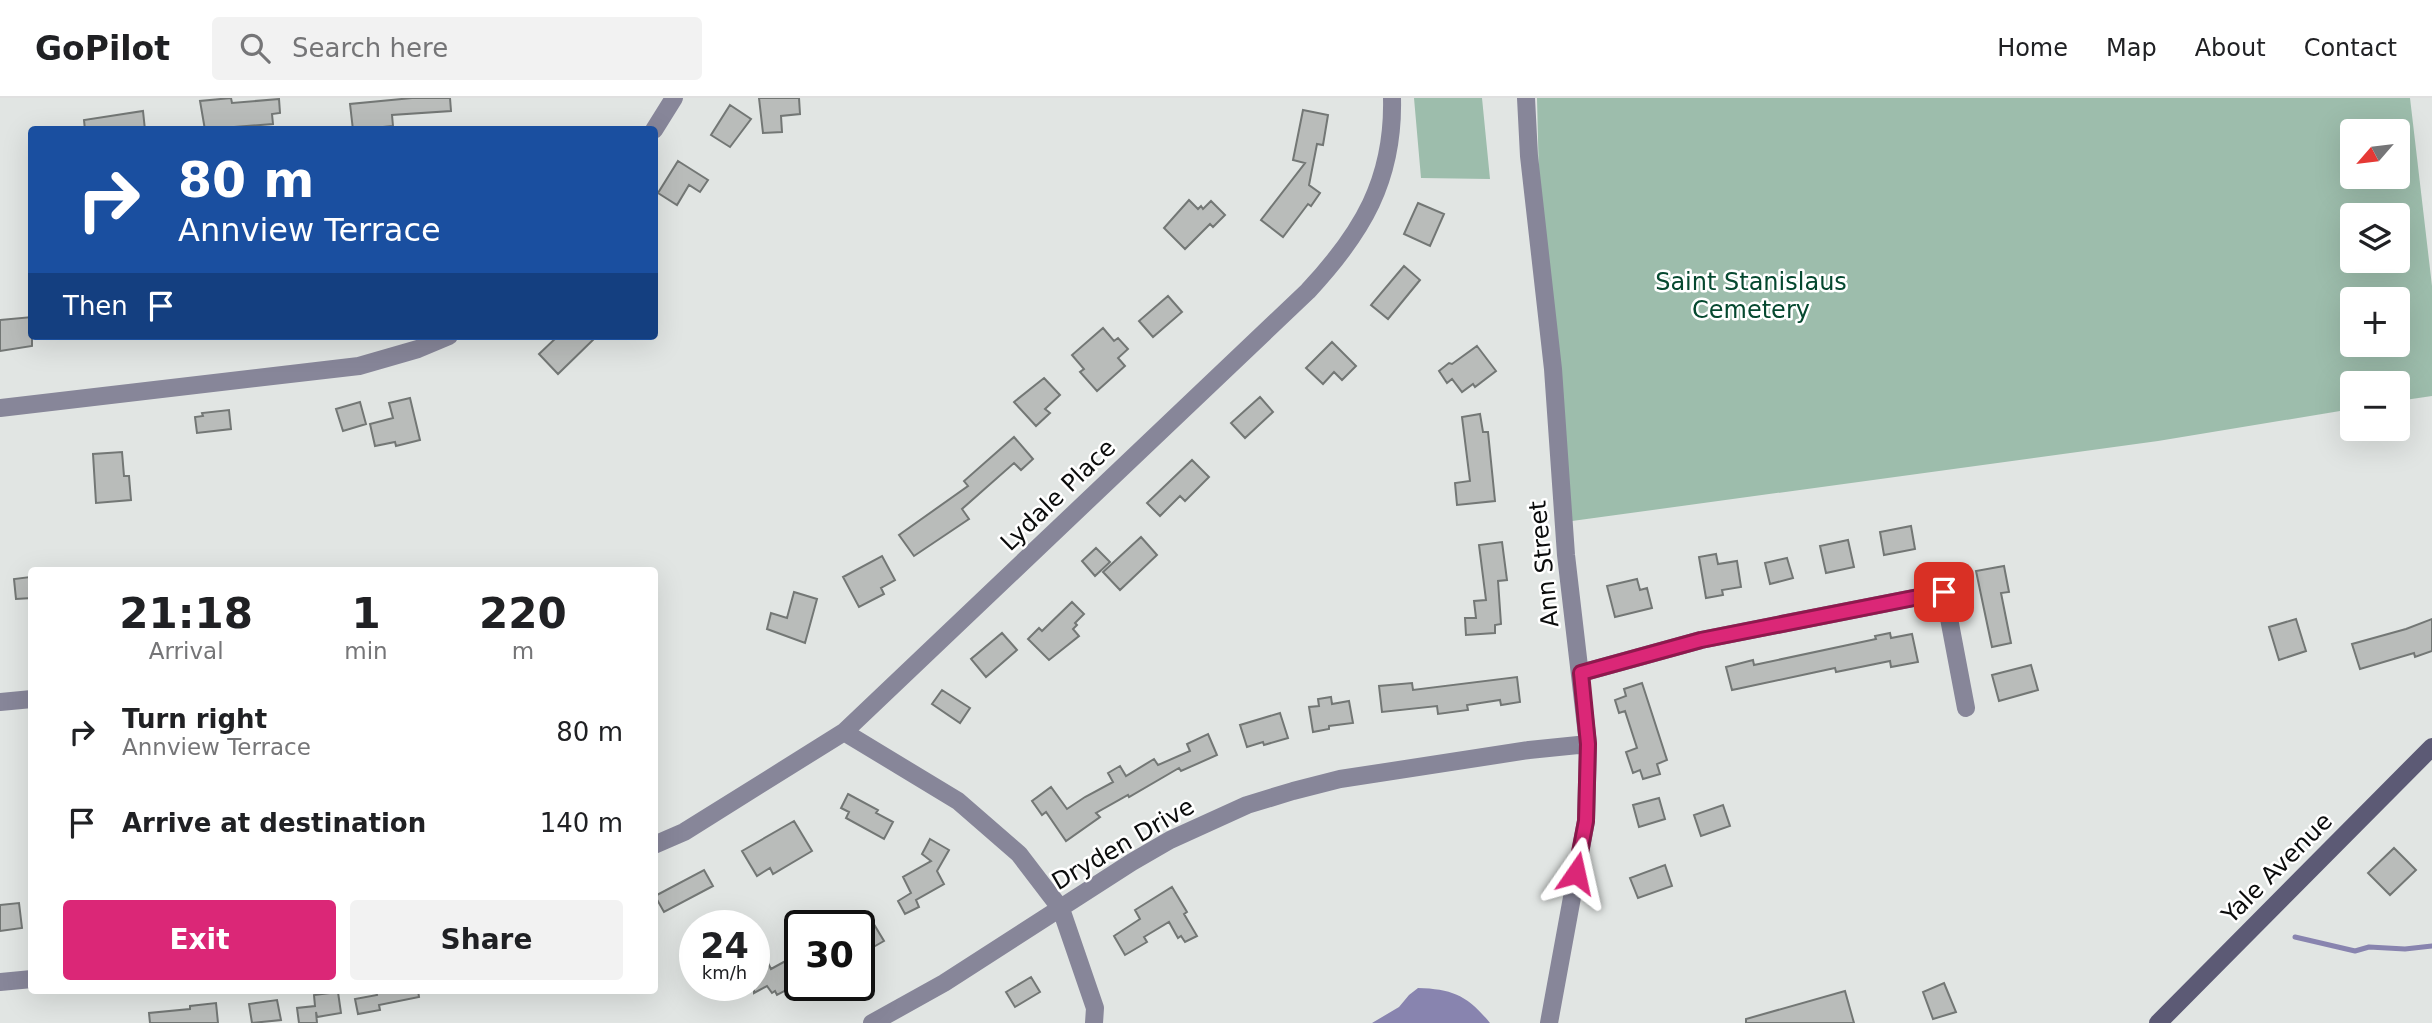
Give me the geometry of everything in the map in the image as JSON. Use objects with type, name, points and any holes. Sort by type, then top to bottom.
[{"type":"main road","name":"Yale Avenue","points":[[2158,1023],[2432,747]]},
{"type":"street","points":[[656,126],[674,98]]},
{"type":"street","name":"Lydale Place","points":[[658,843],[684,832],[844,732],[1308,291],[1332,266],[1369,212],[1388,148],[1392,98]]},
{"type":"street","name":"Ann Street","points":[[1526,98],[1553,369],[1566,555],[1588,744],[1586,821],[1549,1023]]},
{"type":"street","points":[[0,408],[359,366],[439,340]]},
{"type":"street","points":[[1581,673],[1701,640],[1944,592],[1966,708]]},
{"type":"street","points":[[0,702],[28,699]]},
{"type":"street","points":[[844,732],[958,801],[1019,854],[1061,909],[1095,1008],[1094,1023]]},
{"type":"street","name":"Dryden Drive","points":[[872,1023],[944,983],[1132,862],[1170,840],[1247,805],[1340,779],[1529,750],[1588,744]]},
{"type":"street","points":[[0,982],[28,979]]},
{"type":"green space","points":[[1414,98],[1482,98],[1490,179],[1421,178]]},
{"type":"green space","name":"Saint Stanislaus Cemetery","points":[[1537,98],[2410,98],[2432,286],[2432,396],[2410,399],[2410,371],[2340,371],[2340,411],[2158,441],[1572,521],[1539,180]]},
{"type":"shaded area","points":[[1418,988],[1441,990],[1459,996],[1474,1006],[1490,1023],[1372,1023],[1399,1007]]},
{"type":"building","points":[[231,98],[232,103],[279,99],[280,113],[272,114],[273,124],[204,126],[200,101]]},
{"type":"building","points":[[412,98],[450,98],[451,111],[392,115],[393,126],[353,126],[350,104]]},
{"type":"building","points":[[759,98],[799,98],[800,114],[781,116],[782,132],[763,133]]},
{"type":"building","points":[[730,105],[751,119],[730,147],[711,135]]},
{"type":"building","points":[[1303,110],[1328,115],[1323,145],[1317,144],[1309,185],[1320,193],[1311,206],[1308,204],[1283,237],[1261,220],[1305,163],[1293,160]]},
{"type":"building","points":[[143,111],[145,126],[85,126],[84,120]]},
{"type":"building","points":[[678,161],[708,180],[700,192],[689,185],[677,205],[658,193]]},
{"type":"building","points":[[1189,200],[1198,209],[1201,206],[1203,209],[1211,201],[1225,215],[1213,227],[1210,224],[1185,249],[1164,228]]},
{"type":"building","points":[[1418,203],[1444,214],[1430,246],[1404,234]]},
{"type":"building","points":[[1404,266],[1420,280],[1388,319],[1371,305]]},
{"type":"building","points":[[1168,296],[1182,312],[1153,337],[1139,321]]},
{"type":"building","points":[[28,317],[28,340],[32,340],[32,346],[0,351],[0,320]]},
{"type":"building","points":[[1103,328],[1114,341],[1118,338],[1128,349],[1118,358],[1125,366],[1097,391],[1080,372],[1084,369],[1072,355]]},
{"type":"building","points":[[554,340],[593,340],[558,374],[539,354]]},
{"type":"building","points":[[1332,342],[1356,366],[1342,380],[1334,372],[1323,384],[1306,368]]},
{"type":"building","points":[[1477,346],[1496,371],[1475,387],[1473,384],[1462,392],[1452,379],[1447,383],[1439,371]]},
{"type":"building","points":[[1044,378],[1060,395],[1045,409],[1050,413],[1036,426],[1014,402]]},
{"type":"building","points":[[1260,397],[1273,412],[1245,438],[1231,423]]},
{"type":"building","points":[[410,398],[420,440],[396,446],[395,442],[375,446],[370,424],[393,418],[389,403]]},
{"type":"building","points":[[360,402],[366,424],[343,431],[336,409]]},
{"type":"building","points":[[229,410],[231,429],[197,433],[195,417],[203,416],[202,413]]},
{"type":"building","points":[[1480,414],[1483,432],[1488,432],[1495,501],[1457,505],[1455,483],[1470,481],[1462,417]]},
{"type":"building","points":[[1014,437],[1033,459],[1021,470],[1014,463],[962,509],[969,519],[914,556],[899,535],[968,486],[964,481]]},
{"type":"building","points":[[122,452],[124,476],[129,476],[131,500],[96,503],[93,454]]},
{"type":"building","points":[[1192,460],[1209,477],[1185,501],[1180,496],[1160,516],[1147,503]]},
{"type":"building","points":[[1911,526],[1915,549],[1884,555],[1880,532]]},
{"type":"building","points":[[1141,537],[1157,555],[1120,590],[1103,572]]},
{"type":"building","points":[[1848,540],[1854,567],[1826,573],[1820,546]]},
{"type":"building","points":[[1502,542],[1507,580],[1498,581],[1501,624],[1495,625],[1495,633],[1466,635],[1465,618],[1476,618],[1474,601],[1486,600],[1479,545]]},
{"type":"building","points":[[1096,548],[1110,562],[1095,576],[1082,561]]},
{"type":"building","points":[[1716,554],[1718,564],[1737,561],[1741,587],[1722,590],[1723,595],[1706,598],[1699,557]]},
{"type":"building","points":[[882,556],[895,580],[881,588],[884,594],[859,607],[843,577]]},
{"type":"building","points":[[1787,558],[1793,578],[1770,584],[1765,563]]},
{"type":"building","points":[[2004,566],[2009,592],[2001,593],[2011,643],[1992,647],[1976,571]]},
{"type":"building","points":[[28,577],[28,598],[16,599],[14,579]]},
{"type":"building","points":[[1637,579],[1640,590],[1647,588],[1652,608],[1615,617],[1607,586]]},
{"type":"building","points":[[794,592],[817,599],[805,643],[767,629],[771,613],[787,618]]},
{"type":"building","points":[[1072,602],[1084,614],[1073,629],[1079,636],[1049,660],[1028,639],[1039,628],[1042,631]]},
{"type":"building","points":[[2296,619],[2306,651],[2279,660],[2269,627]]},
{"type":"building","points":[[2432,619],[2432,651],[2415,657],[2414,653],[2360,669],[2352,644]]},
{"type":"building","points":[[1002,633],[1017,650],[986,677],[971,659]]},
{"type":"building","points":[[1890,633],[1891,638],[1912,634],[1918,662],[1891,667],[1890,661],[1836,672],[1835,668],[1732,690],[1726,667],[1753,660],[1754,665],[1876,639],[1875,636]]},
{"type":"building","points":[[2031,665],[2038,690],[1999,701],[1992,675]]},
{"type":"building","points":[[1517,677],[1520,702],[1501,705],[1500,700],[1467,705],[1468,710],[1438,714],[1437,706],[1382,712],[1379,686],[1412,683],[1413,690]]},
{"type":"building","points":[[1642,683],[1667,760],[1657,764],[1660,774],[1643,779],[1640,770],[1633,773],[1626,752],[1637,748],[1625,711],[1619,713],[1615,700],[1626,696],[1624,689]]},
{"type":"building","points":[[942,690],[970,708],[960,723],[932,704]]},
{"type":"building","points":[[1331,697],[1332,704],[1349,701],[1353,723],[1329,726],[1329,729],[1313,732],[1309,707],[1319,706],[1318,699]]},
{"type":"building","points":[[1280,713],[1288,738],[1247,747],[1240,725]]},
{"type":"building","points":[[1208,734],[1217,755],[1181,771],[1179,768],[1096,813],[1100,817],[1066,841],[1046,812],[1042,815],[1032,801],[1051,787],[1067,809],[1113,782],[1108,773],[1120,766],[1126,776],[1154,759],[1158,765],[1190,751],[1187,744]]},
{"type":"building","points":[[848,794],[878,810],[876,813],[893,822],[884,839],[846,818],[849,812],[841,808]]},
{"type":"building","points":[[1659,798],[1665,819],[1639,827],[1633,805]]},
{"type":"building","points":[[1723,805],[1730,826],[1701,836],[1694,815]]},
{"type":"building","points":[[794,821],[812,851],[773,874],[770,868],[757,876],[742,851]]},
{"type":"building","points":[[930,839],[949,850],[937,871],[944,884],[916,900],[919,907],[905,914],[898,901],[911,893],[903,877],[931,861],[922,854]]},
{"type":"building","points":[[2394,848],[2416,870],[2390,895],[2368,873]]},
{"type":"building","points":[[1665,865],[1672,886],[1638,898],[1630,878]]},
{"type":"building","points":[[704,870],[713,886],[664,912],[658,901],[658,894]]},
{"type":"building","points":[[1172,887],[1197,936],[1185,942],[1181,936],[1178,938],[1169,922],[1144,937],[1147,942],[1125,955],[1114,936],[1140,919],[1135,910]]},
{"type":"building","points":[[19,903],[22,928],[0,931],[0,905]]},
{"type":"building","points":[[875,926],[884,941],[875,946]]},
{"type":"building","points":[[784,962],[784,991],[777,995],[775,991],[772,993],[770,990],[770,967],[771,969]]},
{"type":"building","points":[[1031,977],[1040,992],[1015,1007],[1006,992]]},
{"type":"building","points":[[1944,983],[1956,1012],[1933,1019],[1923,992]]},
{"type":"building","points":[[1845,991],[1854,1023],[1746,1023],[1746,1019]]},
{"type":"building","points":[[338,994],[341,1013],[317,1017],[316,1012],[317,1023],[299,1023],[297,1008],[315,1006],[314,995]]},
{"type":"building","points":[[419,994],[419,997],[379,1005],[380,1010],[358,1014],[355,999],[377,995]]},
{"type":"building","points":[[277,1000],[281,1020],[252,1023],[249,1004]]},
{"type":"building","points":[[216,1003],[218,1023],[150,1023],[149,1013]]},
{"type":"waterway","points":[[2295,937],[2355,951],[2369,947],[2405,949],[2432,946]]},
{"type":"route","points":[[1576,873],[1586,821],[1588,744],[1581,673],[1701,640],[1944,592]]}]
